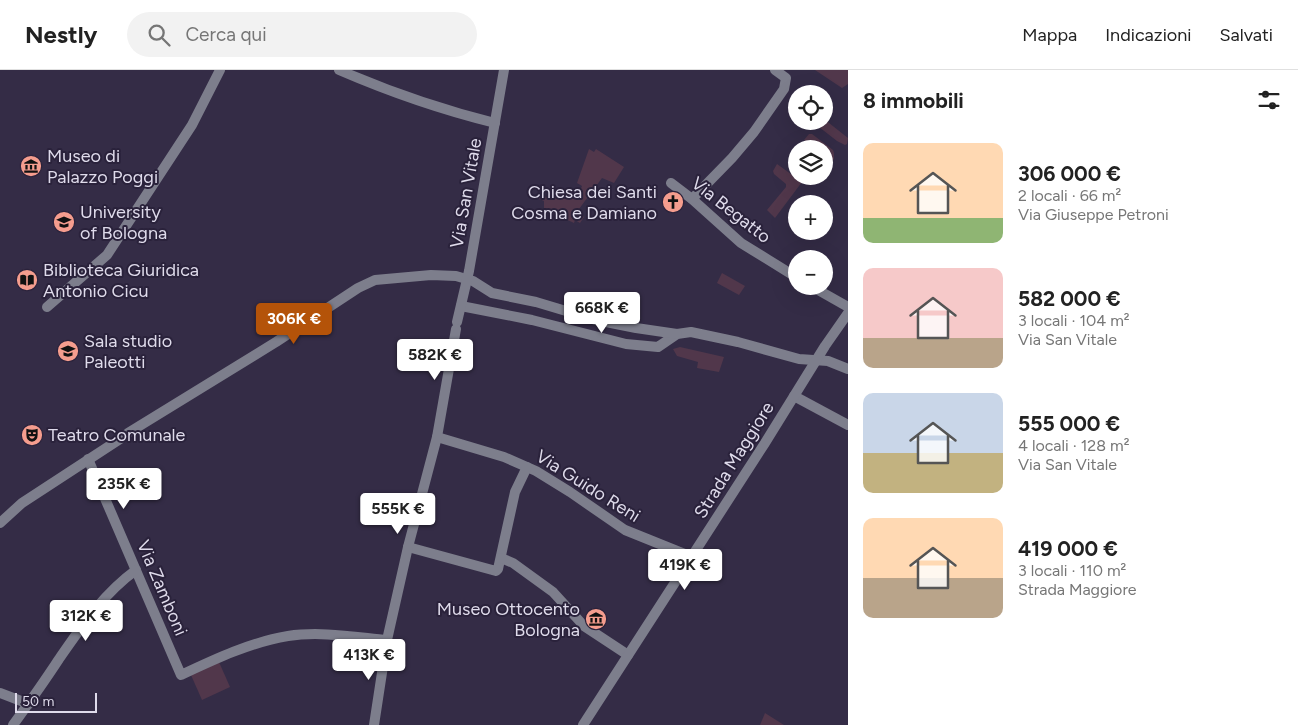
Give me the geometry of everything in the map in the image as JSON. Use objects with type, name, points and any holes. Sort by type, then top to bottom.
[{"type":"street","points":[[47,307],[107,255],[183,140],[220,70]]},
{"type":"street","points":[[339,70],[420,101],[495,123]]},
{"type":"street","name":"Via San Vitale","points":[[374,725],[387,640],[408,547],[438,437],[456,326],[467,278],[504,70]]},
{"type":"street","points":[[692,199],[732,158],[754,132],[784,89],[786,78],[775,70]]},
{"type":"street","name":"Via Begatto","points":[[671,183],[742,243],[788,273]]},
{"type":"street","points":[[0,523],[22,503],[88,459],[369,282],[431,275],[467,278],[492,293],[536,302],[596,320],[677,334],[691,332],[713,336],[799,359],[828,361],[848,369]]},
{"type":"street","points":[[827,295],[848,306]]},
{"type":"street","points":[[532,320],[536,302]]},
{"type":"street","points":[[461,306],[532,320],[626,344],[652,348],[664,345],[677,334]]},
{"type":"street","name":"Strada Maggiore","points":[[583,725],[848,313]]},
{"type":"street","points":[[794,396],[848,425]]},
{"type":"street","name":"Via Guido Reni","points":[[438,437],[496,454],[527,467],[564,488],[625,530],[692,557]]},
{"type":"street","name":"Via Zamboni","points":[[88,459],[181,675],[254,644],[289,636],[333,634],[387,640]]},
{"type":"street","points":[[408,547],[494,572],[498,569],[501,558],[515,492],[527,467]]},
{"type":"street","points":[[501,558],[512,563],[553,592],[580,622],[628,655]]},
{"type":"street","points":[[13,725],[91,613],[114,587],[136,570]]},
{"type":"street","points":[[0,693],[29,704]]},
{"type":"shaded area","points":[[815,70],[848,70],[848,84],[842,88]]},
{"type":"shaded area","points":[[833,126],[848,138],[845,145],[823,130],[833,130]]},
{"type":"shaded area","points":[[809,134],[812,134],[820,140],[804,140]]},
{"type":"shaded area","points":[[589,149],[594,152],[596,149],[624,167],[614,183],[602,178],[579,209],[581,210],[579,213],[584,217],[580,223],[575,220],[574,223],[544,209],[544,201],[537,198],[539,194],[551,199],[554,192],[565,199],[569,189],[579,193],[582,186],[577,183]]},
{"type":"shaded area","points":[[777,164],[788,172],[788,185],[800,185],[792,195],[788,195],[788,201],[775,218],[767,210],[786,187],[786,184],[773,171]]},
{"type":"shaded area","points":[[722,273],[745,286],[739,295],[717,283]]},
{"type":"shaded area","points":[[680,347],[724,357],[719,372],[697,368],[698,362],[677,356],[673,349]]},
{"type":"shaded area","points":[[219,662],[230,687],[202,700],[191,675]]},
{"type":"shaded area","points":[[765,713],[784,725],[760,725]]},
{"type":"place","name":"Museo di Palazzo Poggi","points":[[31,166]]},
{"type":"place","name":"Chiesa dei Santi Cosma e Damiano","points":[[673,202]]},
{"type":"place","name":"University of Bologna","points":[[64,222]]},
{"type":"place","name":"Biblioteca Giuridica Antonio Cicu","points":[[27,280]]},
{"type":"place","name":"Sala studio Paleotti","points":[[68,351]]},
{"type":"place","name":"Teatro Comunale","points":[[32,435]]},
{"type":"place","name":"Museo Ottocento Bologna","points":[[596,619]]}]
